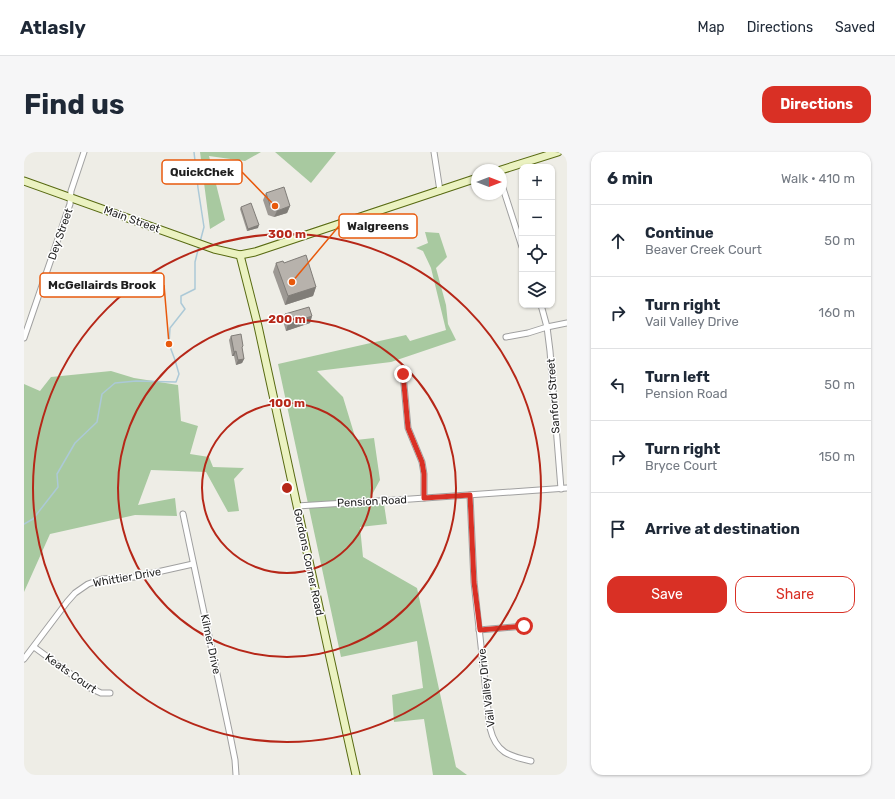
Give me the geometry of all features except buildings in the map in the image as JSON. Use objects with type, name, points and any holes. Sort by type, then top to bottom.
[{"type":"street","name":"Dey Street","points":[[24,338],[70,204],[71,191],[84,152]]},
{"type":"street","points":[[434,152],[440,191]]},
{"type":"street","points":[[507,168],[558,152]]},
{"type":"street","points":[[240,255],[255,252],[471,180]]},
{"type":"street","name":"Main Street","points":[[24,181],[208,247],[240,255]]},
{"type":"street","points":[[507,200],[519,238]]},
{"type":"street","name":"Gordons Corner Road","points":[[240,255],[258,326],[356,775]]},
{"type":"street","name":"Sanford Street","points":[[542,308],[547,327],[550,351],[561,489]]},
{"type":"street","points":[[506,337],[567,323]]},
{"type":"street","points":[[403,374],[408,428],[422,462],[424,474],[424,498]]},
{"type":"street","name":"Pension Road","points":[[297,506],[567,488]]},
{"type":"street","name":"Vail Valley Drive","points":[[470,495],[474,582],[490,728],[496,744],[502,750],[512,756],[531,761]]},
{"type":"street","name":"Kilmer Drive","points":[[183,514],[232,741],[236,775]]},
{"type":"street","name":"Whittier Drive","points":[[24,660],[67,602],[75,593],[88,584],[102,579],[135,577],[193,564]]},
{"type":"street","points":[[480,630],[524,626]]},
{"type":"street","name":"Keats Court","points":[[34,647],[90,688],[101,693],[110,693]]},
{"type":"green space","points":[[200,152],[261,152],[245,161],[209,156],[225,220],[210,229]]},
{"type":"green space","points":[[275,152],[336,152],[311,183]]},
{"type":"green space","points":[[425,232],[439,233],[447,257],[436,268],[446,305],[448,324],[456,340],[391,362],[317,371],[343,397],[356,440],[374,438],[380,480],[368,502],[393,502],[384,504],[387,524],[360,527],[363,557],[417,588],[456,767],[467,775],[433,775],[424,719],[394,722],[392,695],[423,688],[417,641],[341,657],[278,364],[406,335],[410,341],[446,330],[431,268],[423,251],[416,248],[428,243]]},
{"type":"green space","points":[[111,371],[134,378],[178,385],[181,421],[198,426],[190,454],[209,457],[213,467],[244,468],[234,479],[239,511],[228,512],[206,472],[151,470],[138,505],[175,498],[177,516],[135,515],[50,534],[24,592],[24,384],[40,391],[51,377]]},
{"type":"waterway","points":[[194,152],[204,227],[200,242]]},
{"type":"waterway","points":[[24,524],[33,519],[58,487],[57,474],[75,443],[97,422],[102,394],[115,383],[136,381],[176,382],[179,374],[169,344],[170,328],[185,309],[181,303],[181,296],[195,289],[195,262],[199,246]]},
{"type":"place","name":"QuickChek","points":[[275,206]]},
{"type":"place","name":"Walgreens","points":[[292,282]]},
{"type":"place","name":"McGellairds Brook","points":[[169,344]]},
{"type":"route","points":[[403,374],[408,428],[422,462],[424,474],[424,498],[470,495],[474,582],[480,630],[524,626]]}]
